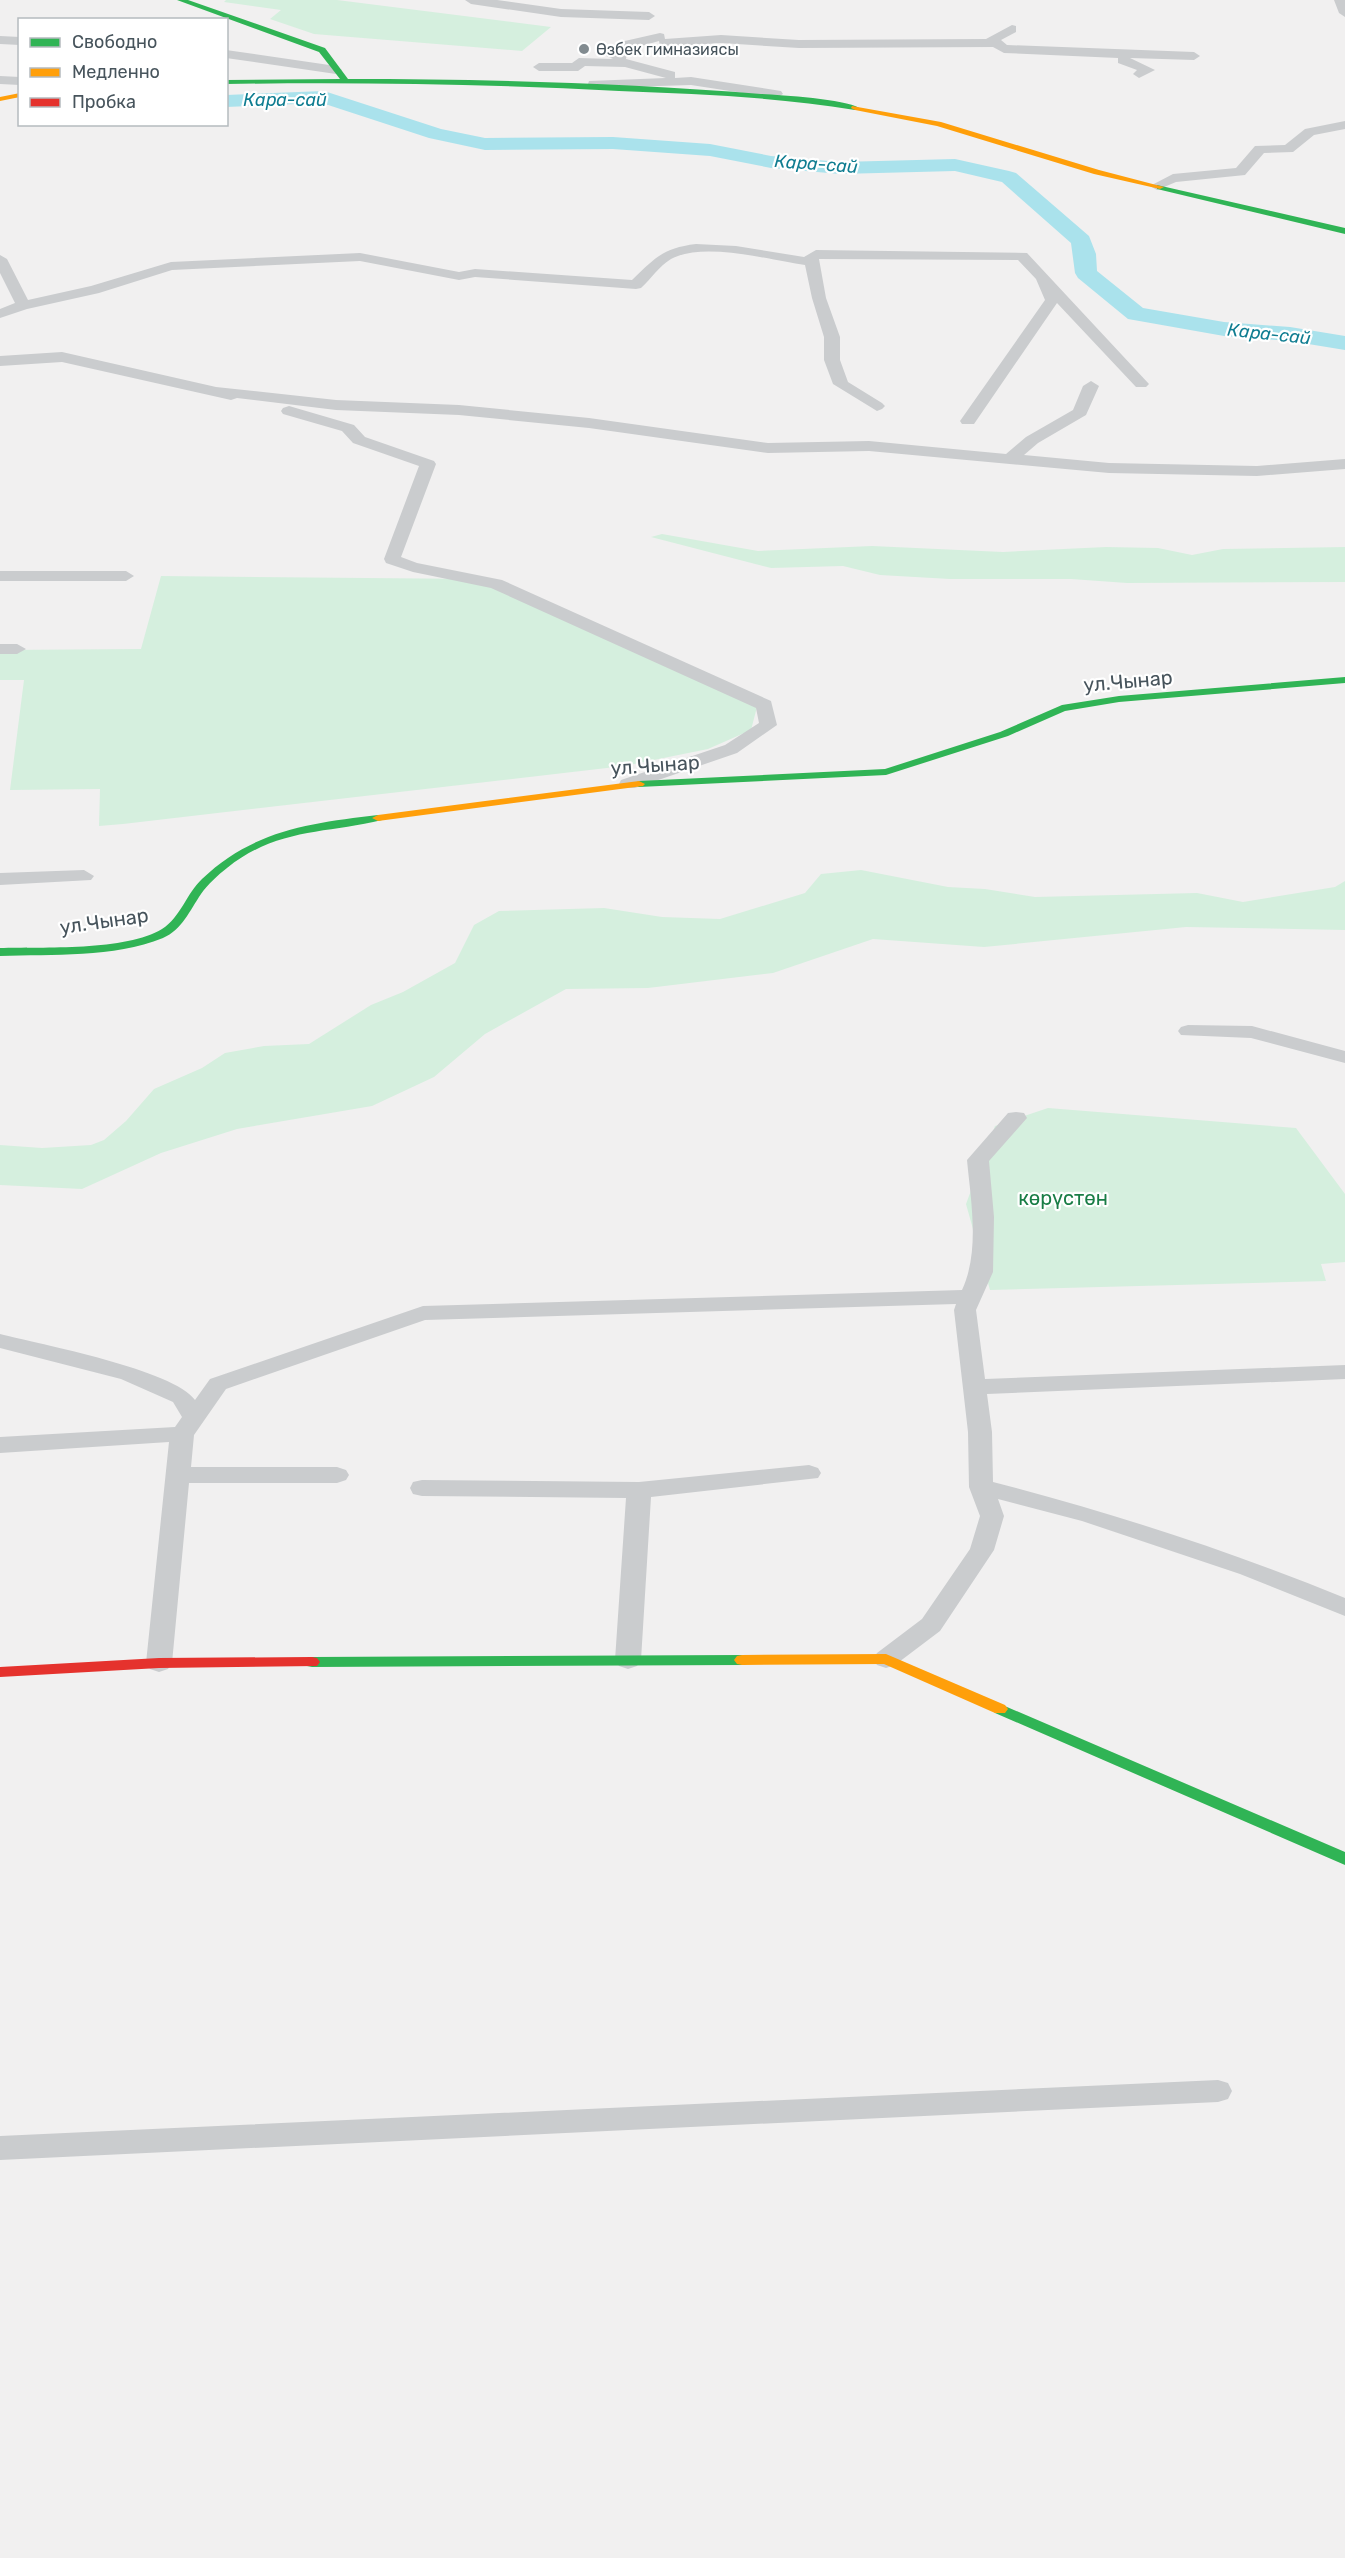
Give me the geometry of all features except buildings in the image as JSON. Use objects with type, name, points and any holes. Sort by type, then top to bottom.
[{"type":"street","points":[[181,0],[322,50],[340,75]]},
{"type":"street","points":[[471,0],[561,12],[649,16]]},
{"type":"street","points":[[641,0],[662,40],[674,57]]},
{"type":"street","points":[[1340,0],[1345,13]]},
{"type":"street","points":[[993,43],[992,40],[1012,29]]},
{"type":"street","points":[[1194,56],[1004,49],[993,43],[800,44],[721,39],[662,40],[620,46],[608,54],[691,81],[804,98],[938,124],[1097,172],[1345,231]]},
{"type":"street","points":[[0,40],[18,41]]},
{"type":"street","points":[[228,54],[340,75]]},
{"type":"street","points":[[1110,54],[1149,70],[1139,74]]},
{"type":"street","points":[[539,67],[578,67],[579,62],[623,60]]},
{"type":"street","points":[[228,82],[340,75],[804,98]]},
{"type":"street","points":[[0,80],[18,81]]},
{"type":"street","points":[[561,85],[691,81]]},
{"type":"street","points":[[0,99],[18,95]]},
{"type":"street","points":[[1157,186],[1173,178],[1240,172],[1260,149],[1288,150],[1310,132],[1345,125]]},
{"type":"street","points":[[0,314],[23,305],[104,287],[171,266],[360,257],[459,276],[475,273],[636,285],[666,256],[680,250],[700,247],[812,262]]},
{"type":"street","points":[[877,406],[841,384],[832,360],[832,337],[819,298],[811,257],[816,254],[1022,256],[1141,384]]},
{"type":"street","points":[[968,421],[1052,300],[1039,275],[1022,256]]},
{"type":"street","points":[[0,258],[23,305]]},
{"type":"street","points":[[2,364],[62,357],[218,391],[348,428],[359,440],[428,464],[392,559],[413,567],[496,584],[765,705],[768,725],[731,749],[627,785]]},
{"type":"street","points":[[1010,459],[1032,440],[1080,412],[1091,386]]},
{"type":"street","points":[[218,391],[336,405],[459,410],[589,423],[768,448],[869,446],[1109,468],[1257,471],[1345,464]]},
{"type":"street","points":[[0,576],[126,576]]},
{"type":"street","name":"ул.Чынар","points":[[0,952],[104,945],[138,940],[170,930],[193,896],[220,866],[259,842],[295,829],[627,785],[886,772],[1004,734],[1062,708],[1119,699],[1189,695],[1345,680]]},
{"type":"street","points":[[0,879],[84,876]]},
{"type":"street","points":[[1188,1030],[1252,1032],[1345,1057]]},
{"type":"street","points":[[886,1659],[931,1625],[982,1550],[992,1516],[981,1487],[980,1432],[965,1310],[982,1272],[983,1217],[978,1160],[1016,1118]]},
{"type":"street","points":[[0,1445],[188,1426],[218,1384],[423,1313],[972,1297]]},
{"type":"street","points":[[0,1341],[129,1374],[182,1398],[188,1426],[178,1475],[159,1663]]},
{"type":"street","points":[[974,1387],[1345,1372]]},
{"type":"street","points":[[422,1488],[639,1490],[809,1473]]},
{"type":"street","points":[[178,1475],[337,1475]]},
{"type":"street","points":[[981,1487],[1089,1515],[1249,1568],[1345,1608]]},
{"type":"street","points":[[628,1660],[639,1490]]},
{"type":"street","points":[[0,1671],[159,1663],[886,1659],[1345,1859]]},
{"type":"street","points":[[0,2148],[1218,2091]]},
{"type":"green space","points":[[226,0],[337,0],[551,27],[522,51],[314,34],[270,19],[281,10],[224,2]]},
{"type":"green space","points":[[662,534],[758,551],[872,546],[1003,552],[1106,547],[1158,548],[1192,555],[1223,549],[1345,547],[1345,582],[1127,583],[1071,579],[950,579],[880,575],[843,566],[771,568],[651,537]]},
{"type":"green space","points":[[161,576],[478,579],[757,707],[751,730],[708,749],[624,766],[123,824],[99,826],[100,789],[10,790],[24,680],[0,680],[0,650],[141,649]]},
{"type":"green space","points":[[861,870],[948,887],[985,889],[1035,897],[1197,893],[1243,902],[1335,887],[1345,881],[1345,930],[1186,927],[984,947],[873,939],[773,973],[648,988],[566,989],[485,1034],[434,1077],[372,1106],[237,1129],[161,1153],[82,1189],[0,1185],[0,1145],[42,1148],[91,1145],[104,1140],[126,1121],[154,1089],[202,1068],[225,1053],[264,1046],[309,1044],[371,1005],[403,992],[455,963],[474,925],[499,911],[604,908],[662,917],[720,919],[805,893],[821,874]]},
{"type":"green space","name":"көрүстөн","points":[[1048,1108],[1296,1128],[1345,1194],[1345,1262],[1321,1264],[1326,1281],[990,1290],[966,1204],[995,1126]]},
{"type":"waterway","name":"Кара-сай","points":[[228,101],[324,97],[436,134],[485,144],[613,143],[710,150],[771,162],[840,168],[955,165],[1009,177],[1081,241],[1085,254],[1086,273],[1136,314],[1224,329],[1290,334],[1345,343]]},
{"type":"traffic: fast","points":[[181,0],[322,50],[344,79]]},
{"type":"traffic: fast","points":[[228,82],[379,81],[583,87],[773,97],[855,108]]},
{"type":"traffic: fast","points":[[1160,187],[1345,231]]},
{"type":"traffic: fast","points":[[639,784],[886,772],[1004,734],[1062,708],[1119,699],[1345,680]]},
{"type":"traffic: fast","points":[[0,952],[123,945],[159,935],[179,920],[203,884],[222,866],[242,852],[284,834],[378,818]]},
{"type":"traffic: fast","points":[[312,1662],[742,1660]]},
{"type":"traffic: fast","points":[[1000,1709],[1345,1859]]},
{"type":"traffic: slow","points":[[0,99],[18,95]]},
{"type":"traffic: slow","points":[[855,108],[938,124],[1097,172],[1160,187]]},
{"type":"traffic: slow","points":[[378,818],[639,784]]},
{"type":"traffic: slow","points":[[742,1660],[886,1659],[1000,1709]]},
{"type":"traffic: jam","points":[[0,1672],[159,1663],[312,1662]]},
{"type":"place","name":"Өзбек гимназиясы","points":[[584,49]]}]
